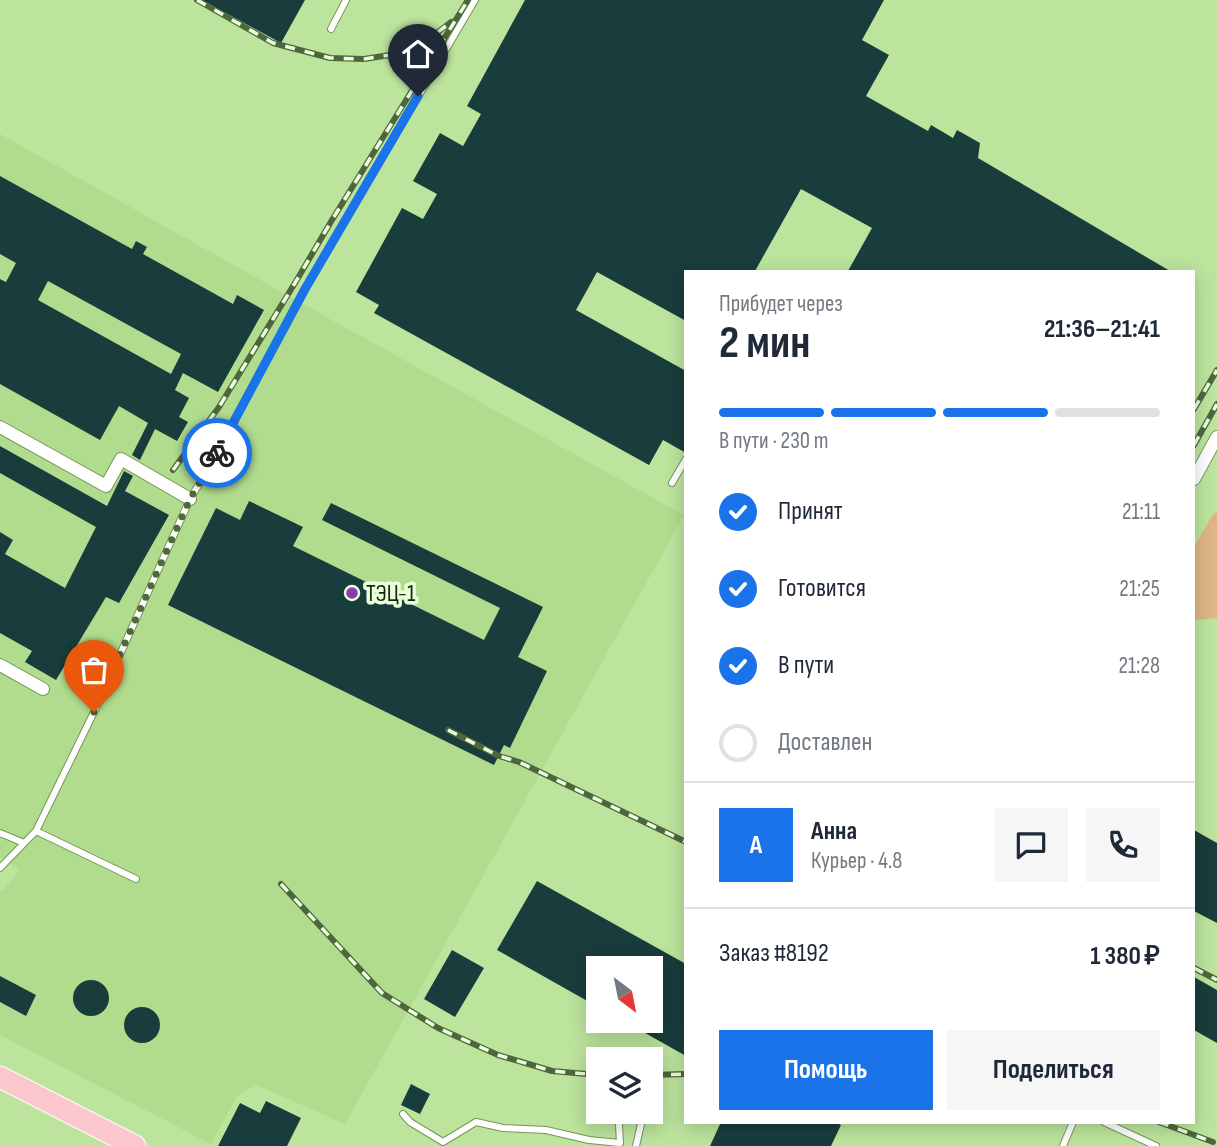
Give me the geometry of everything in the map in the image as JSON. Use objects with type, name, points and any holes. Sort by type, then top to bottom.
[{"type":"main road","points":[[0,1077],[135,1146]]},
{"type":"street","points":[[0,427],[106,486],[121,459],[190,499]]},
{"type":"street","points":[[1195,477],[1217,437]]},
{"type":"street","points":[[0,665],[43,689]]},
{"type":"lane","points":[[331,29],[346,0]]},
{"type":"lane","points":[[0,868],[36,831],[94,712],[190,499],[305,289],[475,0]]},
{"type":"lane","points":[[672,483],[684,462]]},
{"type":"lane","points":[[36,831],[136,879]]},
{"type":"lane","points":[[0,833],[24,843]]},
{"type":"lane","points":[[403,1114],[410,1122],[443,1142],[476,1122],[503,1128],[546,1130],[589,1140],[620,1143],[619,1124]]},
{"type":"lane","points":[[636,1146],[641,1124]]},
{"type":"lane","points":[[1063,1146],[1072,1124]]},
{"type":"lane","points":[[1108,1124],[1156,1146]]},
{"type":"shaded area","points":[[0,134],[684,515],[345,1124],[257,1085],[237,1096],[211,1144],[0,1035],[0,891],[20,869],[0,857]]},
{"type":"shaded area","points":[[1217,512],[1217,618],[1195,620],[1195,545],[1213,514]]},
{"type":"building","points":[[202,0],[305,0],[281,43]]},
{"type":"building","points":[[525,0],[884,0],[862,40],[889,55],[866,96],[928,131],[931,125],[953,138],[957,130],[980,143],[978,158],[1168,270],[849,270],[872,228],[801,189],[756,270],[684,270],[684,320],[597,272],[576,310],[684,370],[684,452],[663,440],[649,465],[374,313],[379,305],[356,292],[402,208],[423,219],[437,194],[413,181],[440,133],[463,146],[481,114],[467,106]]},
{"type":"building","points":[[0,176],[132,249],[136,241],[147,247],[143,254],[233,304],[237,295],[264,310],[218,392],[183,373],[175,390],[189,398],[179,417],[188,422],[177,441],[155,429],[140,460],[132,455],[148,423],[119,406],[100,440],[0,384],[0,279],[6,282],[16,263],[0,254]],"holes":[[[48,281],[181,354],[171,374],[38,300]]]},
{"type":"building","points":[[0,446],[107,506],[124,471],[133,476],[125,491],[169,515],[119,603],[106,597],[56,680],[25,662],[32,651],[0,633],[0,532],[13,540],[5,554],[65,588],[96,527],[0,473]]},
{"type":"building","points":[[249,501],[303,527],[293,546],[484,640],[500,608],[322,520],[331,503],[543,607],[518,657],[547,671],[510,748],[504,745],[494,765],[168,605],[216,508],[240,520]]},
{"type":"building","points":[[1195,831],[1217,843],[1217,923],[1195,912]]},
{"type":"building","points":[[537,881],[684,963],[684,1055],[645,1033],[663,1033],[663,956],[586,956],[586,1000],[497,950]]},
{"type":"building","points":[[452,950],[484,968],[455,1017],[424,999]]},
{"type":"building","points":[[0,976],[36,995],[26,1016],[0,1002]]},
{"type":"building","points":[[1195,978],[1217,990],[1217,1043],[1195,1031]]},
{"type":"building","points":[[91,980],[104,985],[109,998],[104,1011],[91,1016],[78,1011],[73,998],[78,985]]},
{"type":"building","points":[[142,1007],[155,1012],[160,1025],[155,1038],[142,1043],[129,1038],[124,1025],[129,1012]]},
{"type":"building","points":[[411,1084],[430,1094],[420,1114],[401,1105]]},
{"type":"building","points":[[266,1101],[301,1118],[287,1146],[218,1146],[240,1103],[260,1113]]},
{"type":"building","points":[[720,1124],[841,1125],[831,1146],[710,1146]]},
{"type":"railway","points":[[197,0],[273,43],[330,58],[364,59],[390,55],[429,39],[451,22]]},
{"type":"railway","points":[[173,470],[219,407],[468,0]]},
{"type":"railway","points":[[1195,407],[1217,370]]},
{"type":"railway","points":[[1195,443],[1217,404]]},
{"type":"railway","points":[[448,730],[684,841]]},
{"type":"railway","points":[[281,884],[382,993],[438,1028],[498,1055],[552,1071],[586,1074]]},
{"type":"railway","points":[[1195,969],[1217,980]]},
{"type":"railway","points":[[663,1075],[684,1074]]},
{"type":"railway","points":[[1164,1124],[1213,1142]]},
{"type":"way so far","points":[[94,712],[190,499],[217,453]]},
{"type":"place","name":"ТЭЦ-1","points":[[352,593]]},
{"type":"route","points":[[217,453],[305,289],[418,96]]}]
